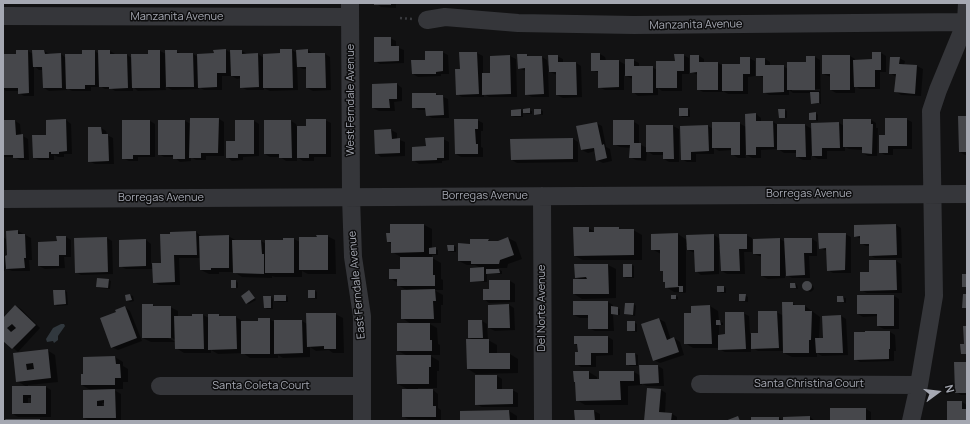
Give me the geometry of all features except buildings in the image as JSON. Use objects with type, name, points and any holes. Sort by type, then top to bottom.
[{"type":"street","points":[[911,421],[919,385],[934,296],[931,111],[966,22],[967,3]]},
{"type":"street","name":"Manzanita Avenue","points":[[3,16],[350,10]]},
{"type":"street","name":"West Ferndale Avenue","points":[[350,10],[351,197]]},
{"type":"street","name":"Manzanita Avenue","points":[[427,20],[445,17],[518,23],[634,26],[966,22]]},
{"type":"street","name":"Borregas Avenue","points":[[3,199],[967,194]]},
{"type":"street","name":"Del Norte Avenue","points":[[542,196],[543,421]]},
{"type":"street","name":"East Ferndale Avenue","points":[[351,197],[353,257],[362,316],[362,421]]},
{"type":"street","name":"Santa Christina Court","points":[[700,384],[919,385]]},
{"type":"street","name":"Santa Coleta Court","points":[[160,386],[362,386]]},
{"type":"shaded area","points":[[64,324],[65,326],[58,336],[58,340],[54,343],[53,341],[47,342],[46,339],[53,328]]}]
